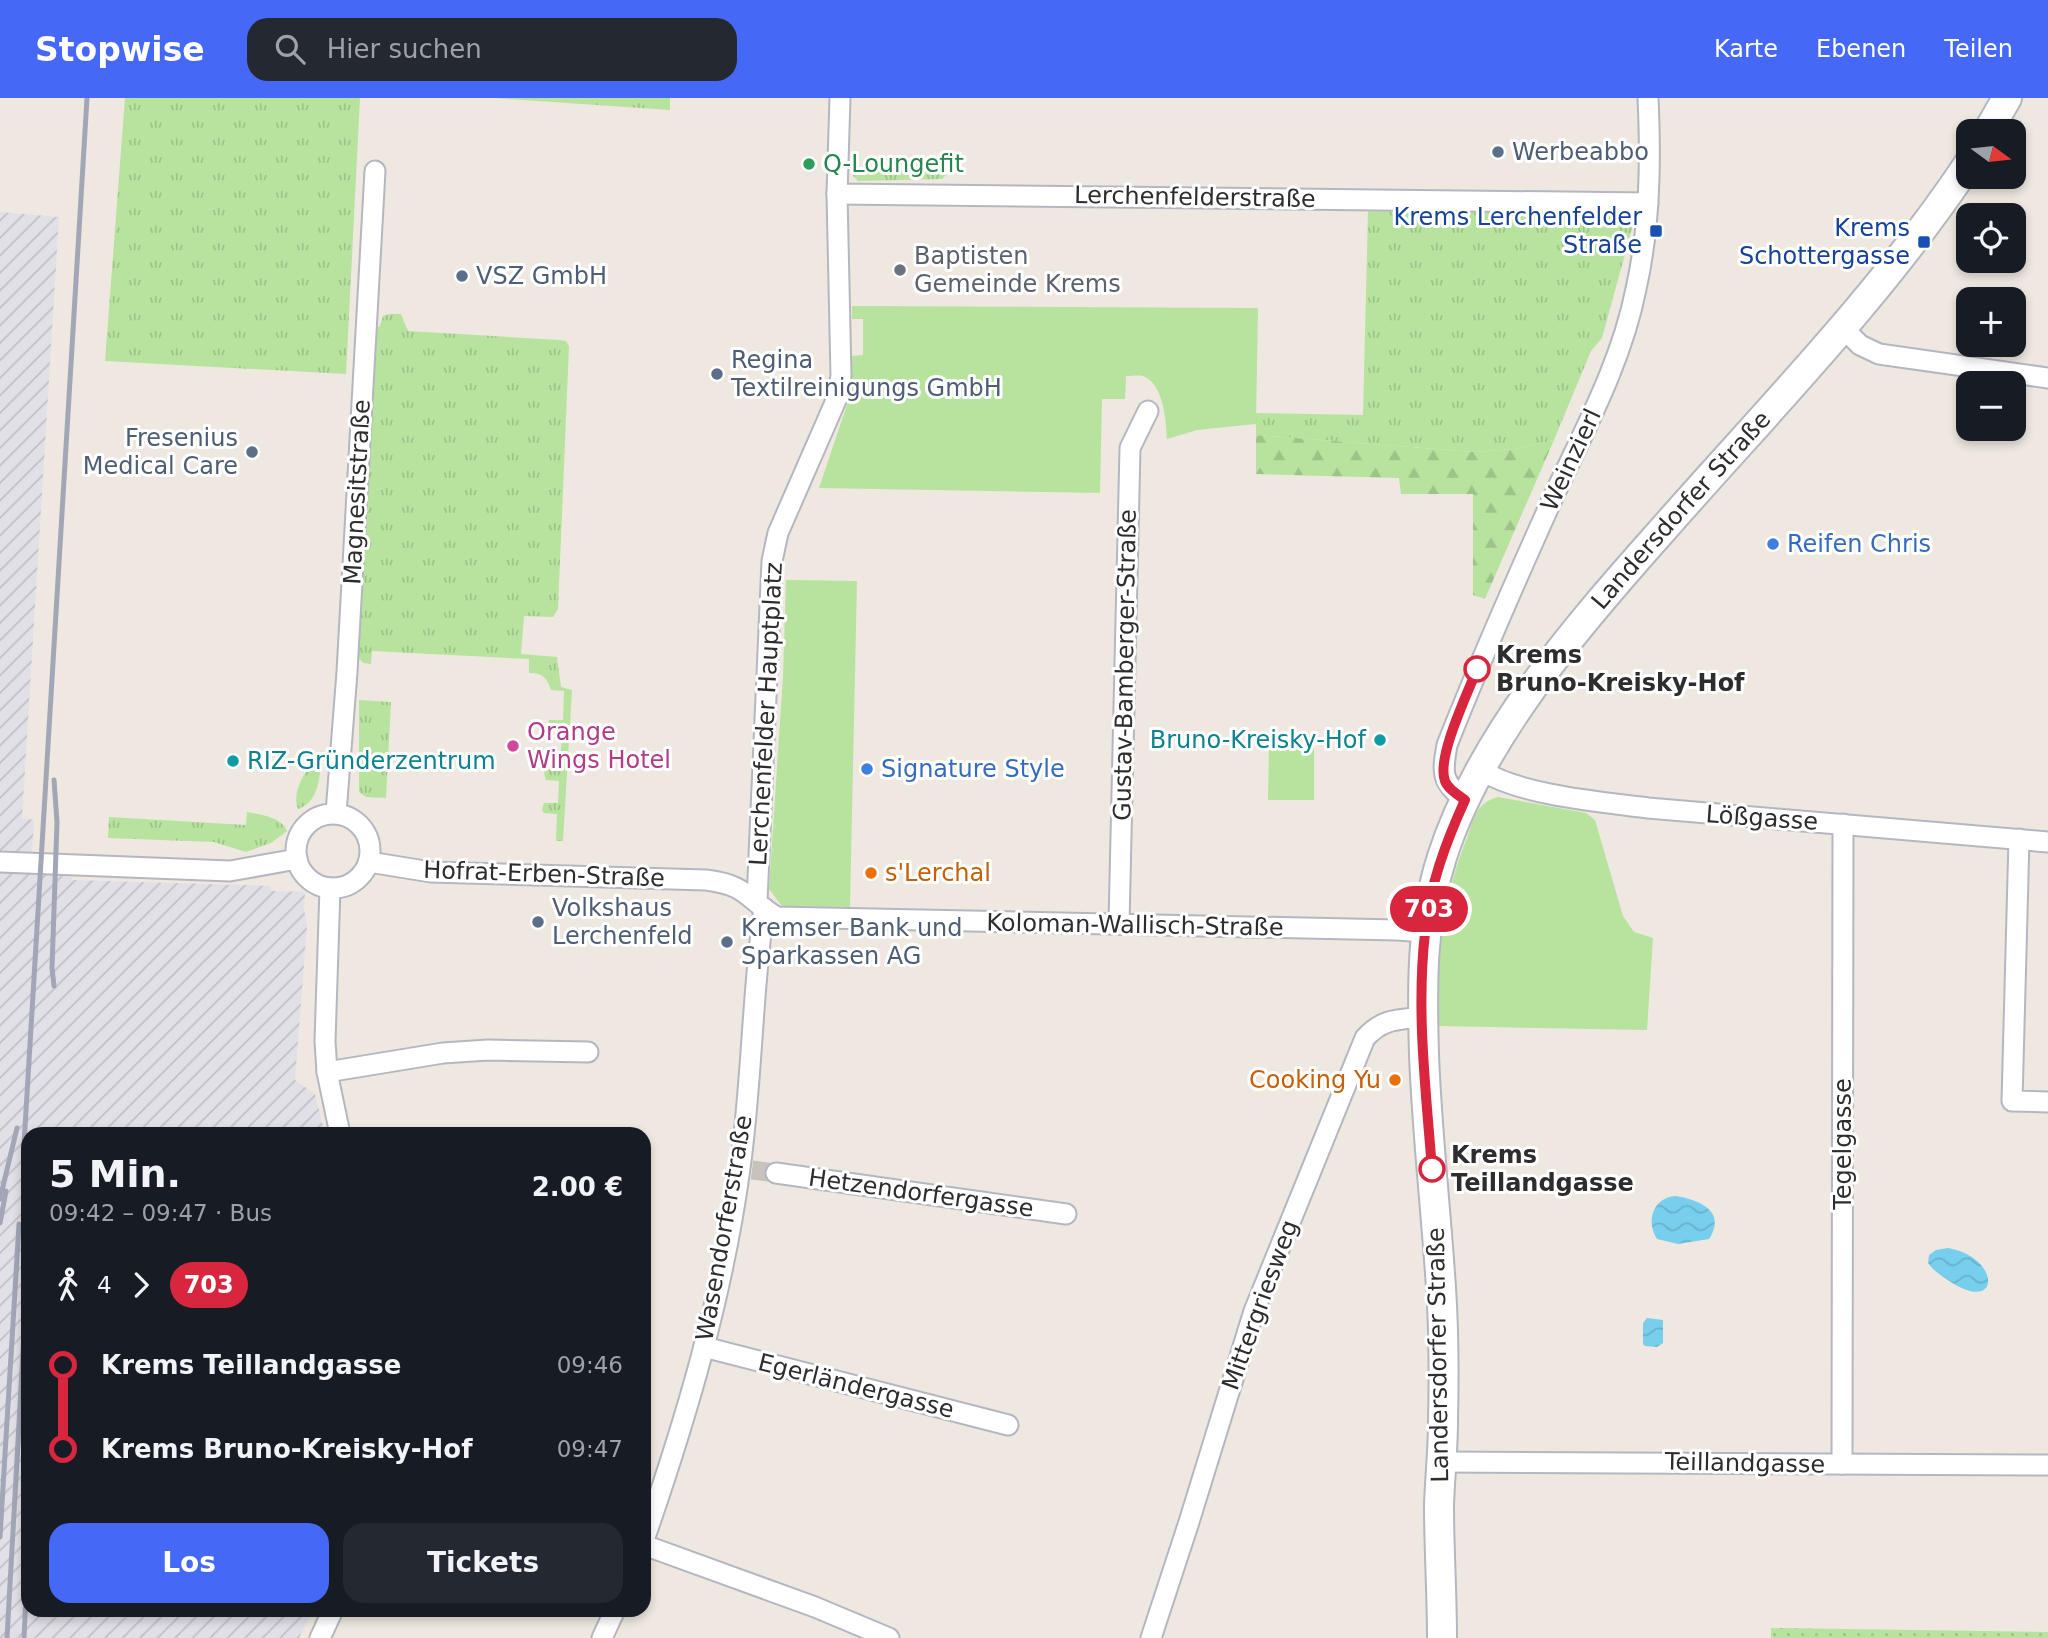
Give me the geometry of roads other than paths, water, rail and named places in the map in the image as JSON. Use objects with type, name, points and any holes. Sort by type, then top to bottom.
[{"type":"main road","points":[[1995,119],[2007,98]]},
{"type":"main road","name":"Landersdorfer Straße","points":[[1442,1638],[1439,1504],[1443,1418],[1441,1291],[1426,1096],[1423,1017],[1425,932],[1430,899],[1442,856],[1465,800],[1512,718],[1577,630],[1623,573],[1842,327],[1915,237],[1956,181]]},
{"type":"street","points":[[837,194],[840,98]]},
{"type":"street","name":"Weinzierl","points":[[1465,800],[1445,782],[1443,768],[1447,746],[1500,615],[1608,378],[1625,334],[1638,279],[1648,203],[1648,98]]},
{"type":"street","name":"Magnesitstraße","points":[[336,813],[347,671],[375,171]]},
{"type":"street","name":"Lerchenfelderstraße","points":[[837,194],[1648,203]]},
{"type":"street","name":"Lerchenfelder Hauptplatz","points":[[760,904],[772,561],[778,533],[837,398],[841,376],[837,194]]},
{"type":"street","points":[[1842,327],[1860,345],[1879,354],[2048,378]]},
{"type":"street","name":"Gustav-Bamberger-Straße","points":[[1119,923],[1130,449],[1148,411]]},
{"type":"street","name":"Lößgasse","points":[[1481,770],[1511,785],[1599,802],[2048,842]]},
{"type":"street","points":[[336,813],[352,818],[364,830],[370,845],[369,862],[360,876],[346,885],[330,888],[316,883],[304,873],[297,859],[297,843],[304,828],[318,816],[336,813]]},
{"type":"street","name":"Tegelgasse","points":[[1842,1464],[1843,824]]},
{"type":"street","points":[[2019,839],[2012,1101],[2048,1102]]},
{"type":"street","points":[[0,862],[230,871],[297,859]]},
{"type":"street","name":"Hofrat-Erben-Straße","points":[[369,862],[431,872],[726,882],[743,890],[760,904]]},
{"type":"street","points":[[330,888],[325,1041],[327,1072],[339,1127]]},
{"type":"street","name":"Koloman-Wallisch-Straße","points":[[760,904],[777,917],[787,918],[1119,923],[1425,932]]},
{"type":"street","name":"Wasendorferstraße","points":[[651,1521],[676,1447],[704,1347],[746,1169],[760,904]]},
{"type":"street","name":"Mittergriesweg","points":[[1151,1638],[1254,1311],[1366,1038],[1376,1027],[1388,1021],[1423,1017]]},
{"type":"street","points":[[327,1072],[443,1053],[488,1050],[588,1052]]},
{"type":"street","name":"Hetzendorfergasse","points":[[776,1173],[1066,1214]]},
{"type":"street","name":"Egerländergasse","points":[[704,1347],[1008,1425]]},
{"type":"street","name":"Teillandgasse","points":[[1441,1462],[2048,1465]]},
{"type":"street","points":[[651,1545],[815,1606],[889,1638]]},
{"type":"street","points":[[320,1638],[330,1617]]},
{"type":"street","points":[[602,1638],[612,1617]]},
{"type":"water","points":[[1676,1196],[1693,1200],[1713,1214],[1714,1229],[1709,1239],[1678,1244],[1657,1239],[1652,1224],[1654,1211],[1662,1200]]},
{"type":"water","points":[[1948,1248],[1965,1253],[1977,1261],[1985,1271],[1988,1280],[1986,1287],[1980,1291],[1969,1291],[1934,1270],[1928,1263],[1929,1255],[1936,1250]]},
{"type":"water","points":[[1647,1318],[1663,1320],[1663,1343],[1657,1347],[1643,1344],[1643,1323]]},
{"type":"tunnel","points":[[752,1170],[776,1173]]},
{"type":"railway","points":[[25,1127],[87,98]]},
{"type":"railway","points":[[54,780],[57,822],[52,968],[54,986]]},
{"type":"railway","points":[[0,1199],[17,1128]]},
{"type":"railway","points":[[0,1223],[6,1191]]},
{"type":"railway","points":[[0,1537],[19,1224]]},
{"type":"railway","points":[[7,1638],[21,1387]]},
{"type":"railway","points":[[24,1638],[25,1617]]},
{"type":"place","name":"Werbeabbo","points":[[1498,152]]},
{"type":"place","name":"Q-Loungefit","points":[[809,164]]},
{"type":"place","name":"Krems Lerchenfelder Straße","points":[[1656,231]]},
{"type":"place","name":"Krems Schottergasse","points":[[1924,242]]},
{"type":"place","name":"Baptisten Gemeinde Krems","points":[[900,270]]},
{"type":"place","name":"VSZ GmbH","points":[[462,276]]},
{"type":"place","name":"Regina Textilreinigungs GmbH","points":[[717,374]]},
{"type":"place","name":"Fresenius Medical Care","points":[[252,452]]},
{"type":"place","name":"Reifen Chris","points":[[1773,544]]},
{"type":"place","name":"Krems Bruno-Kreisky-Hof","points":[[1477,669]]},
{"type":"place","name":"Bruno-Kreisky-Hof","points":[[1380,740]]},
{"type":"place","name":"Orange Wings Hotel","points":[[513,746]]},
{"type":"place","name":"RIZ-Gründerzentrum","points":[[233,761]]},
{"type":"place","name":"Signature Style","points":[[867,769]]},
{"type":"place","name":"s'Lerchal","points":[[871,873]]},
{"type":"place","name":"Volkshaus Lerchenfeld","points":[[538,922]]},
{"type":"place","name":"Kremser Bank und Sparkassen AG","points":[[727,942]]},
{"type":"place","name":"Cooking Yu","points":[[1395,1080]]},
{"type":"place","name":"Krems Teillandgasse","points":[[1432,1169]]}]
